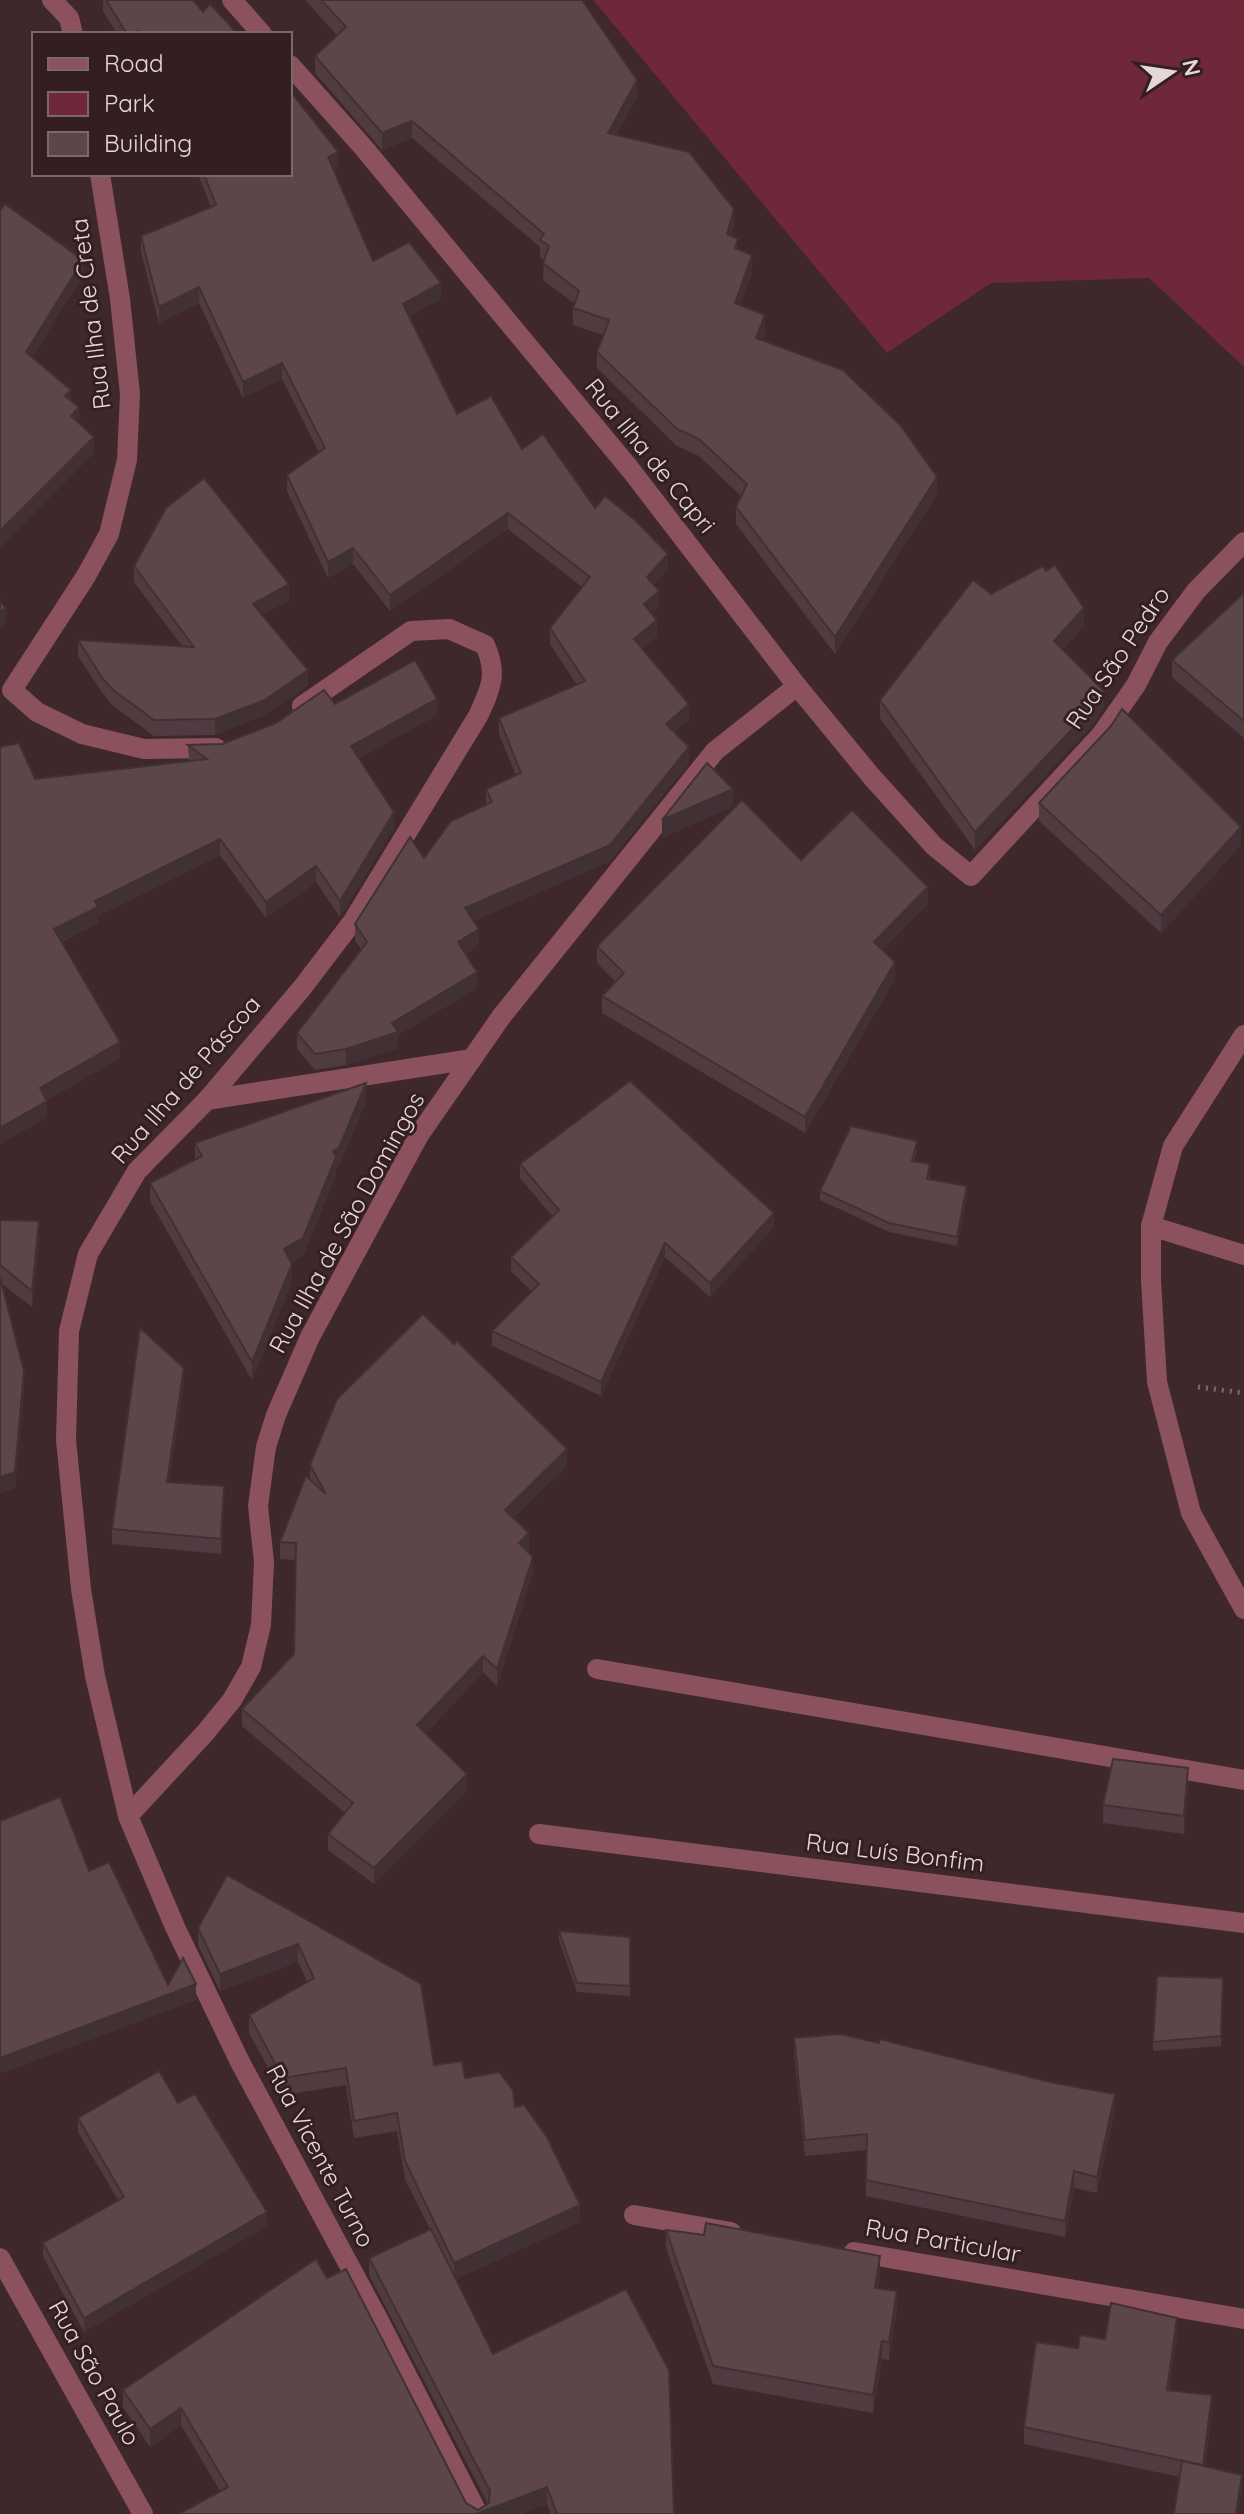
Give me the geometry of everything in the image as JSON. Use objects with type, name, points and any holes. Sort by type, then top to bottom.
[{"type":"street","points":[[52,0],[69,18],[72,32]]},
{"type":"street","points":[[232,0],[260,32]]},
{"type":"street","name":"Rua Ilha de Capri","points":[[292,67],[363,147],[630,469],[797,686],[871,776],[934,846],[971,876]]},
{"type":"street","name":"Rua Ilha de Creta","points":[[100,176],[120,299],[130,394],[127,460],[109,534],[86,576],[6,695],[82,734],[128,746],[144,749],[218,748],[231,742]]},
{"type":"street","name":"Rua São Pedro","points":[[971,876],[1101,735],[1136,685],[1158,642],[1196,591],[1244,542]]},
{"type":"street","name":"Rua Ilha de Páscoa","points":[[128,1816],[95,1676],[81,1589],[66,1440],[69,1331],[88,1254],[137,1171],[207,1100],[302,988],[353,921],[478,716],[492,688],[493,662],[485,645],[449,629],[411,631],[284,719]]},
{"type":"street","name":"Rua Ilha de São Domingos","points":[[128,1816],[205,1733],[232,1700],[251,1667],[261,1625],[264,1562],[258,1506],[266,1447],[276,1415],[310,1337],[412,1148],[521,992],[715,751],[797,686]]},
{"type":"street","points":[[1244,1035],[1173,1146],[1151,1226],[1157,1382],[1191,1513],[1244,1609]]},
{"type":"street","points":[[207,1100],[472,1059]]},
{"type":"street","points":[[1151,1226],[1244,1255]]},
{"type":"street","points":[[597,1669],[1244,1780]]},
{"type":"street","name":"Rua Vicente Turno","points":[[128,1816],[175,1927],[240,2062],[478,2514]]},
{"type":"street","name":"Rua Luís Bonfim","points":[[539,1834],[1244,1923]]},
{"type":"street","points":[[634,2215],[744,2234]]},
{"type":"street","name":"Rua Particular","points":[[837,2250],[1244,2319]]},
{"type":"street","name":"Rua São Paulo","points":[[0,2258],[143,2514]]},
{"type":"green space","points":[[593,0],[1244,0],[1244,367],[1149,278],[991,283],[887,353]]},
{"type":"building","points":[[106,0],[193,0],[203,12],[210,4],[236,32],[138,31],[126,32]]},
{"type":"building","points":[[321,0],[582,0],[637,80],[608,133],[689,152],[734,209],[727,234],[738,239],[735,248],[752,255],[735,303],[765,315],[756,338],[843,370],[901,426],[937,477],[835,637],[736,507],[747,484],[699,439],[677,429],[597,352],[609,320],[573,308],[579,291],[543,263],[549,246],[540,240],[544,234],[412,121],[382,133],[315,56],[346,27]]},
{"type":"building","points":[[292,94],[338,152],[328,157],[373,261],[409,242],[441,283],[403,304],[457,414],[491,396],[522,449],[543,434],[595,508],[605,496],[635,520],[668,554],[647,577],[659,591],[644,604],[657,620],[634,639],[689,704],[666,724],[689,747],[610,845],[465,908],[479,929],[458,942],[477,972],[392,1023],[398,1032],[346,1049],[315,1054],[297,1033],[367,942],[355,924],[410,837],[424,858],[451,821],[492,802],[486,789],[521,773],[499,718],[585,681],[550,628],[590,577],[508,513],[390,595],[353,548],[328,562],[287,475],[325,448],[282,363],[243,382],[199,287],[159,307],[141,236],[216,205],[205,176],[292,176]]},
{"type":"building","points":[[5,204],[83,260],[26,352],[71,390],[65,396],[79,407],[71,416],[94,437],[0,531],[0,211]]},
{"type":"building","points":[[204,478],[289,584],[253,604],[308,670],[265,700],[215,719],[154,720],[113,690],[78,640],[194,647],[134,566],[166,508]]},
{"type":"building","points":[[1055,565],[1084,608],[1054,641],[1104,691],[1091,709],[975,832],[880,700],[973,580],[991,594],[1043,566],[1046,571]]},
{"type":"building","points":[[1244,593],[1244,721],[1172,660]]},
{"type":"building","points":[[415,660],[437,699],[351,746],[394,812],[340,901],[316,866],[266,902],[220,839],[95,901],[98,907],[54,929],[120,1042],[40,1088],[47,1101],[0,1128],[0,747],[19,743],[35,779],[207,759],[188,745],[222,744],[276,723],[324,690],[335,704]]},
{"type":"building","points":[[1122,709],[1241,827],[1161,915],[1039,803],[1111,726]]},
{"type":"building","points":[[707,763],[733,789],[662,820]]},
{"type":"building","points":[[742,800],[801,860],[852,810],[928,887],[874,942],[895,962],[805,1117],[602,996],[624,973],[597,946]]},
{"type":"building","points":[[630,1081],[774,1213],[710,1283],[665,1243],[601,1382],[492,1331],[539,1284],[511,1257],[559,1210],[520,1164]]},
{"type":"building","points":[[366,1083],[339,1148],[333,1151],[336,1157],[303,1238],[284,1249],[292,1264],[252,1362],[150,1183],[202,1156],[195,1143]]},
{"type":"building","points":[[851,1126],[917,1141],[912,1161],[930,1164],[927,1179],[967,1186],[957,1237],[889,1223],[820,1191]]},
{"type":"building","points":[[0,1220],[39,1221],[32,1291],[0,1265]]},
{"type":"building","points":[[0,1277],[24,1371],[15,1472],[0,1477]]},
{"type":"building","points":[[423,1314],[454,1344],[457,1341],[567,1449],[505,1510],[529,1533],[519,1543],[533,1557],[497,1669],[483,1656],[417,1725],[467,1774],[374,1868],[328,1834],[353,1803],[242,1709],[294,1654],[296,1543],[280,1542],[306,1476],[326,1494],[310,1465],[337,1399]]},
{"type":"building","points":[[140,1328],[184,1368],[167,1482],[224,1486],[221,1539],[112,1529]]},
{"type":"building","points":[[1113,1759],[1188,1768],[1184,1816],[1103,1805]]},
{"type":"building","points":[[60,1797],[89,1871],[109,1862],[168,1985],[183,1958],[196,1984],[0,2058],[0,1821]]},
{"type":"building","points":[[227,1875],[421,1984],[434,2065],[462,2061],[465,2078],[499,2072],[513,2090],[515,2107],[524,2105],[547,2137],[580,2205],[454,2263],[405,2161],[397,2113],[354,2121],[346,2068],[283,2078],[249,2015],[314,1978],[298,1944],[220,1974],[198,1928]]},
{"type":"building","points":[[559,1931],[630,1937],[630,1986],[577,1983]]},
{"type":"building","points":[[1157,1976],[1223,1978],[1221,2036],[1153,2042]]},
{"type":"building","points":[[840,2034],[879,2043],[879,2039],[1054,2083],[1115,2094],[1097,2177],[1074,2171],[1065,2221],[866,2180],[867,2134],[805,2140],[794,2038]]},
{"type":"building","points":[[159,2071],[178,2103],[195,2094],[267,2212],[84,2318],[43,2243],[124,2197],[78,2118]]},
{"type":"building","points":[[706,2223],[880,2256],[875,2288],[897,2291],[889,2342],[882,2341],[873,2395],[713,2366],[666,2230],[704,2235]]},
{"type":"building","points":[[431,2229],[493,2354],[626,2289],[669,2370],[674,2514],[557,2514],[547,2487],[476,2514],[179,2514],[228,2487],[181,2408],[150,2429],[123,2390],[316,2259],[327,2278],[346,2269],[466,2503],[478,2510],[489,2503],[490,2491],[369,2258]]},
{"type":"building","points":[[1111,2303],[1177,2318],[1167,2390],[1212,2395],[1203,2465],[1024,2427],[1036,2342],[1078,2348],[1080,2335],[1105,2339]]},
{"type":"building","points":[[1182,2461],[1242,2475],[1236,2514],[1174,2514]]}]
